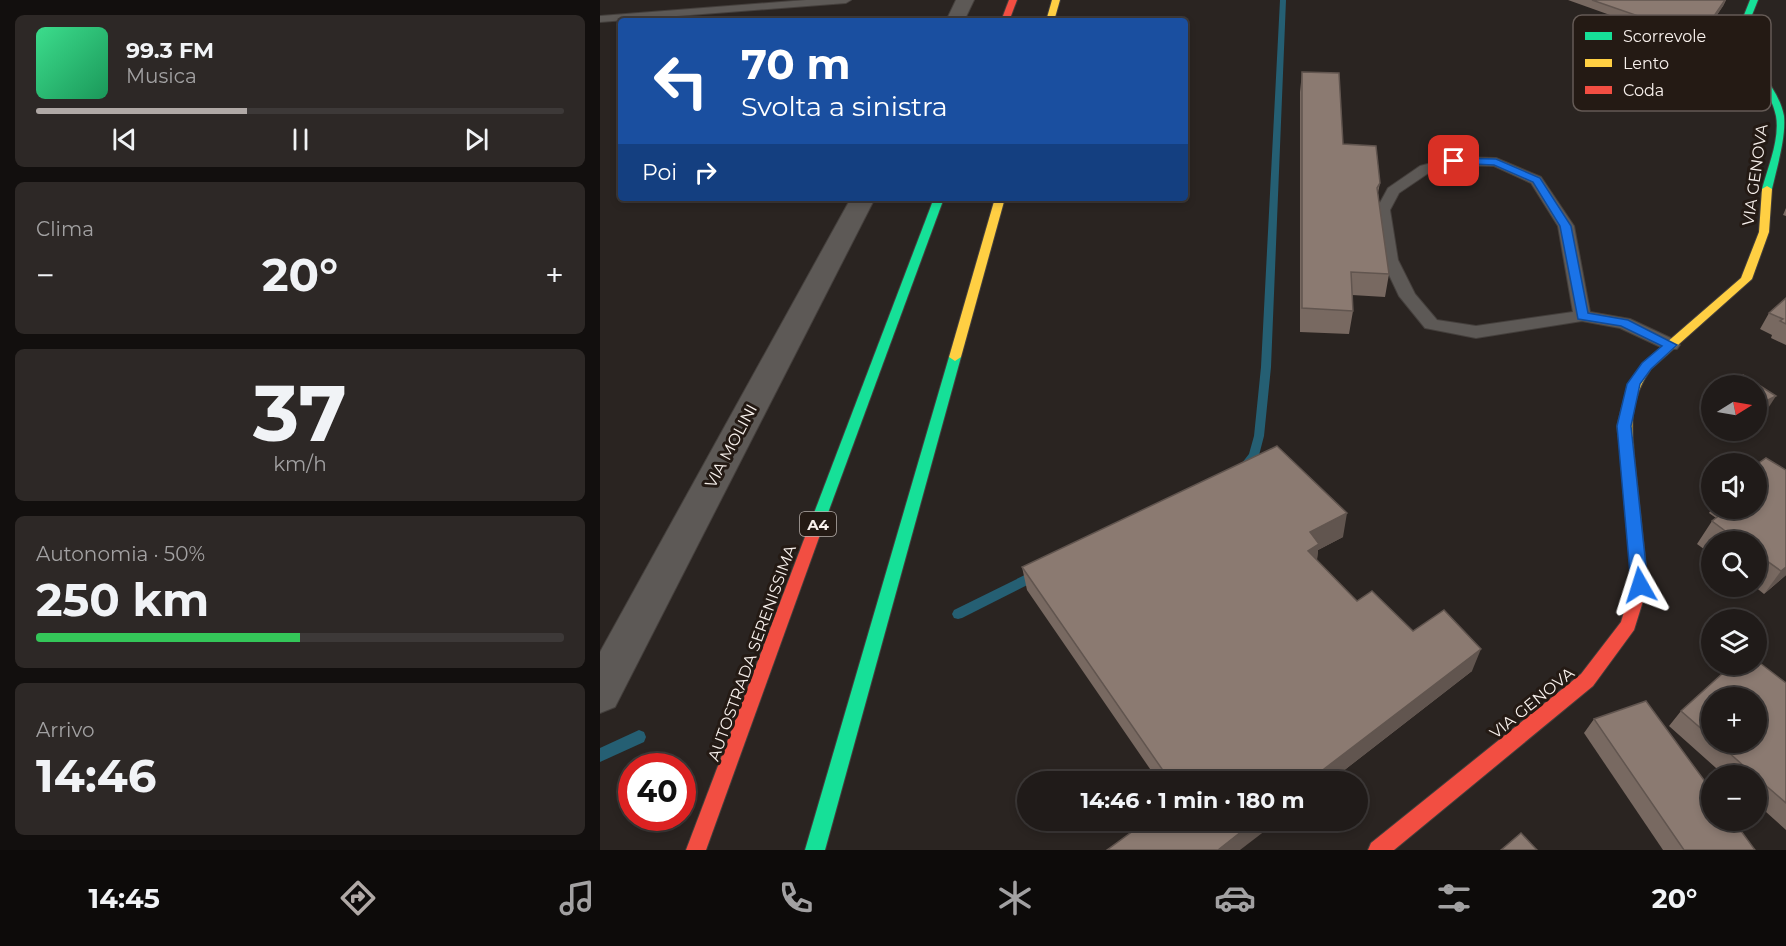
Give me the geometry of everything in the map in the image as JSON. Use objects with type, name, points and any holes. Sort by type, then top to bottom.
[{"type":"main road","points":[[1006,18],[1013,0]]},
{"type":"main road","points":[[1051,18],[1056,0]]},
{"type":"main road","name":"VIA GENOVA","points":[[1748,15],[1754,0]]},
{"type":"main road","name":"VIA GENOVA","points":[[1378,850],[1587,680],[1628,625],[1640,585],[1624,426],[1634,384],[1647,366],[1746,279],[1764,232],[1767,189],[1783,118],[1771,97]]},
{"type":"main road","name":"AUTOSTRADA SERENISSIMA","points":[[696,850],[938,201]]},
{"type":"main road","points":[[815,850],[999,201]]},
{"type":"street","points":[[956,18],[965,0]]},
{"type":"street","name":"VIA MOLINI","points":[[600,693],[861,201]]},
{"type":"lane","points":[[600,19],[756,3],[846,0]]},
{"type":"lane","points":[[1582,316],[1566,226],[1536,180],[1496,162],[1454,161],[1425,169],[1393,191],[1383,210],[1390,260],[1407,296],[1431,324],[1476,332],[1563,321],[1582,316],[1624,323],[1671,345]]},
{"type":"building","points":[[1592,0],[1725,0],[1715,15],[1635,15]]},
{"type":"building","points":[[1302,72],[1339,73],[1343,144],[1376,146],[1380,183],[1377,188],[1389,274],[1351,272],[1353,311],[1302,308]]},
{"type":"building","points":[[1786,298],[1786,324],[1780,321],[1783,319],[1769,313]]},
{"type":"building","points":[[1767,390],[1776,396],[1767,400]]},
{"type":"building","points":[[1277,446],[1347,513],[1310,532],[1319,544],[1308,551],[1357,601],[1372,591],[1413,631],[1444,610],[1481,649],[1321,771],[1163,771],[1022,567]]},
{"type":"building","points":[[1767,459],[1786,470],[1786,567],[1781,571],[1767,561],[1767,531],[1725,531],[1712,521],[1715,519],[1767,519]]},
{"type":"building","points":[[1767,668],[1786,683],[1786,803],[1767,786],[1767,765],[1743,765],[1729,753],[1767,753],[1767,687],[1708,687],[1721,675],[1767,675]]},
{"type":"building","points":[[1701,693],[1701,728],[1681,711]]},
{"type":"building","points":[[1646,701],[1701,776],[1701,831],[1741,831],[1755,850],[1684,850],[1594,719]]},
{"type":"building","points":[[1133,831],[1242,831],[1218,850],[1107,850]]},
{"type":"building","points":[[1521,833],[1537,850],[1501,850]]},
{"type":"waterway","points":[[1243,468],[1254,456],[1259,436],[1266,367],[1283,0]]},
{"type":"waterway","points":[[958,614],[1037,574]]},
{"type":"waterway","points":[[600,755],[639,737]]},
{"type":"traffic: fast","points":[[1748,15],[1754,0]]},
{"type":"traffic: fast","points":[[1767,189],[1780,123],[1780,116],[1771,94]]},
{"type":"traffic: fast","points":[[818,521],[938,201]]},
{"type":"traffic: fast","points":[[815,850],[955,357]]},
{"type":"traffic: slow","points":[[1051,18],[1056,0]]},
{"type":"traffic: slow","points":[[1629,473],[1624,426],[1634,384],[1647,366],[1746,279],[1764,232],[1767,189]]},
{"type":"traffic: slow","points":[[955,357],[999,201]]},
{"type":"traffic: jam","points":[[1006,18],[1013,0]]},
{"type":"traffic: jam","points":[[1378,850],[1587,680],[1628,625],[1640,585],[1629,473]]},
{"type":"traffic: jam","points":[[696,850],[818,521]]},
{"type":"route","points":[[1454,161],[1496,162],[1536,180],[1566,226],[1582,316],[1624,323],[1671,345],[1647,366],[1634,384],[1624,426],[1640,585]]}]
